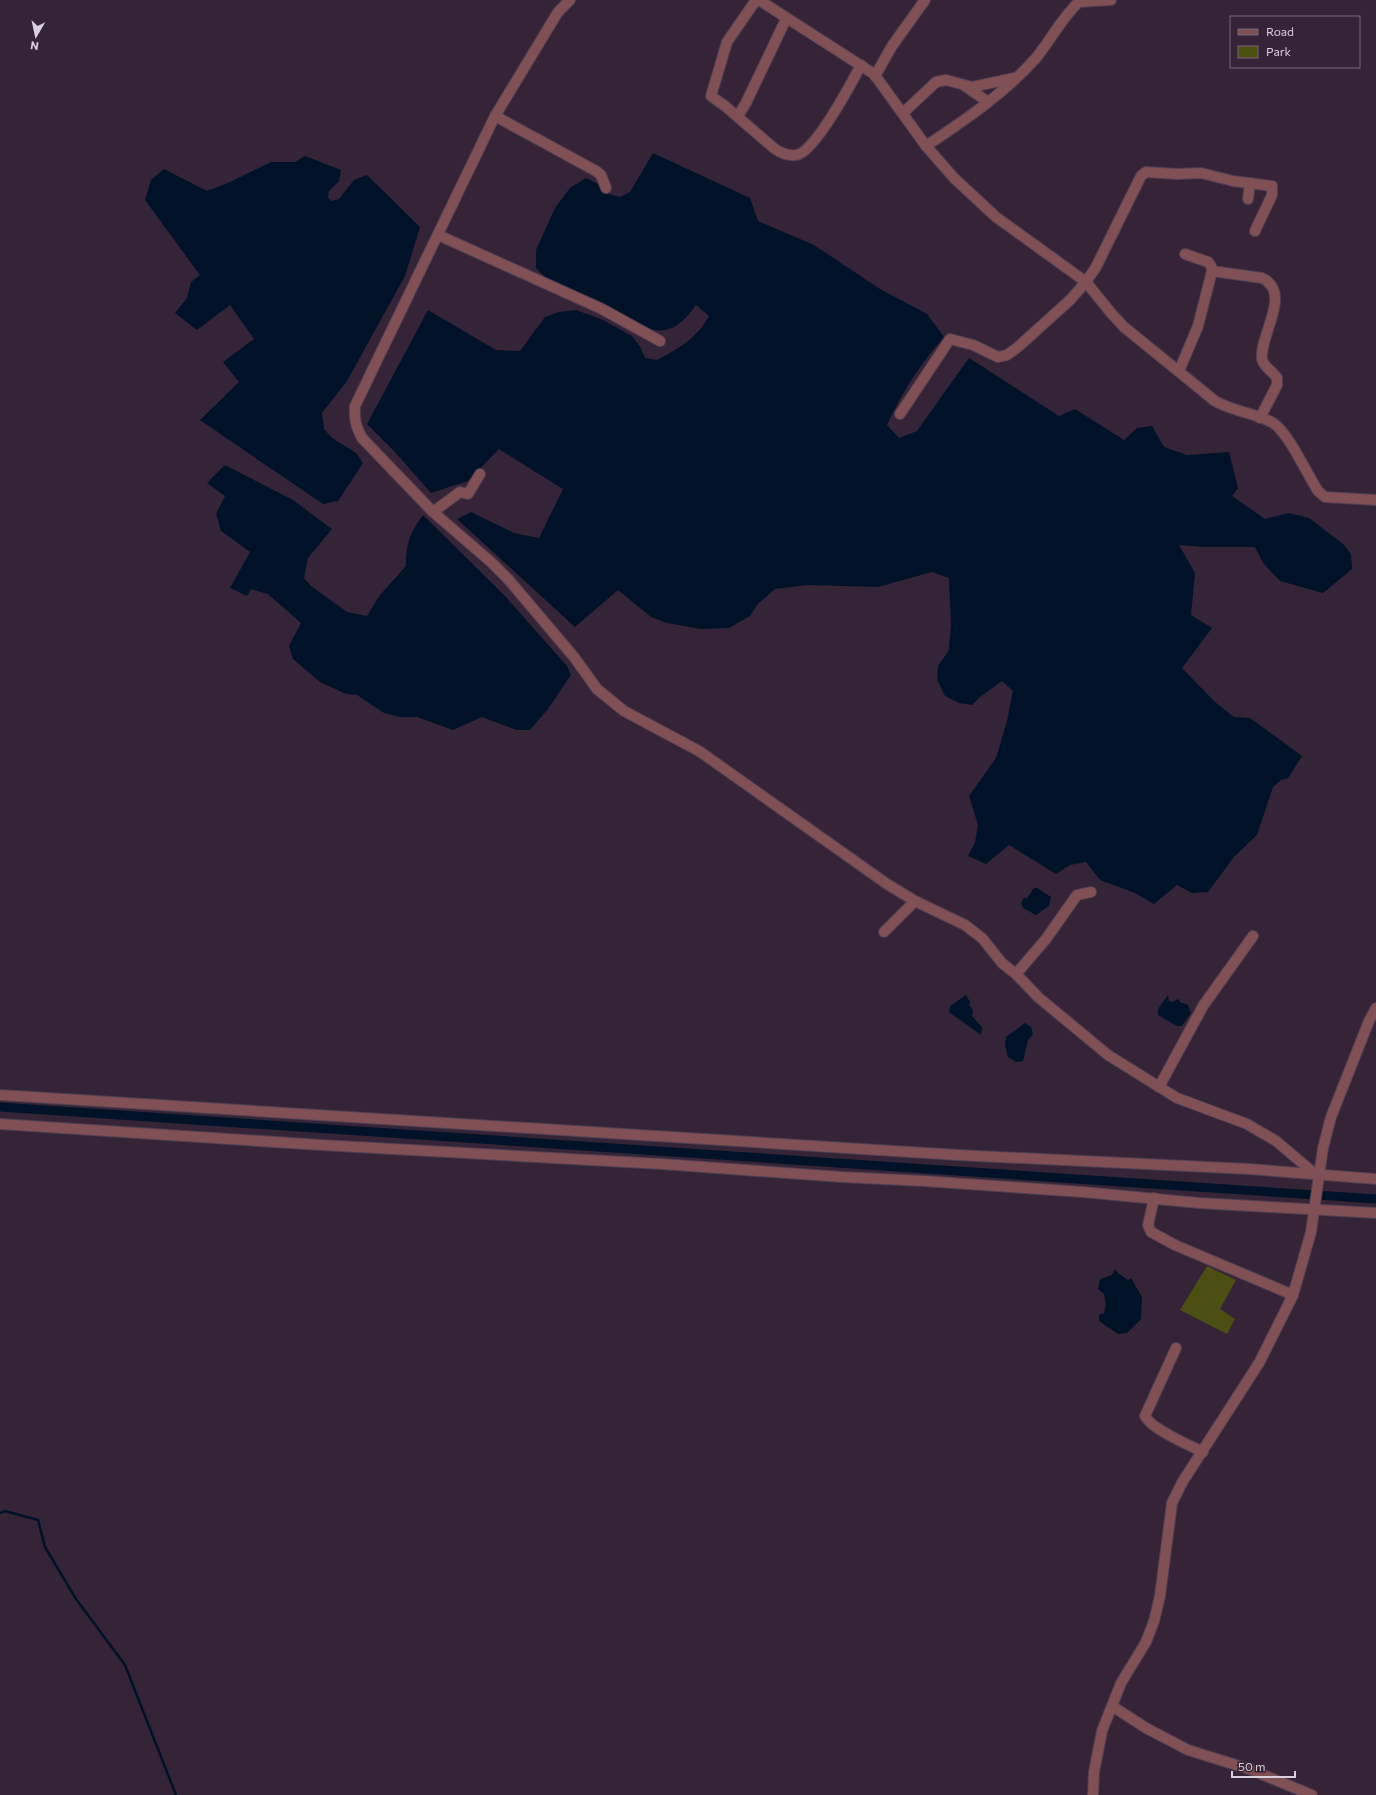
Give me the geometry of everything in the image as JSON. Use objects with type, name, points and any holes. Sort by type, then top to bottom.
[{"type":"street","points":[[570,0],[558,12],[495,116],[355,406],[354,419],[362,438],[433,512],[491,562],[574,657],[597,689],[624,711],[699,751],[887,884],[915,901],[965,925],[982,938],[1002,964],[1016,974],[1038,997],[1108,1055],[1138,1072],[1159,1087],[1195,1106],[1247,1124],[1276,1142],[1318,1177]]},
{"type":"street","points":[[861,65],[841,103],[812,144],[797,156],[782,154],[738,116],[710,96],[727,42],[758,0],[861,65],[875,76],[926,146],[954,178],[996,217],[1086,282],[1124,327],[1228,409],[1260,418],[1278,427],[1318,491],[1325,497],[1376,500]]},
{"type":"street","points":[[875,76],[892,46],[925,0]]},
{"type":"street","points":[[926,146],[988,102],[1014,78],[1035,58],[1078,2],[1111,0]]},
{"type":"street","points":[[738,116],[746,103],[786,19]]},
{"type":"street","points":[[903,113],[936,82],[946,80],[962,85],[981,86],[1014,78]]},
{"type":"street","points":[[962,85],[988,102]]},
{"type":"street","points":[[495,116],[596,171],[601,175],[606,188]]},
{"type":"street","points":[[900,414],[950,339],[974,345],[998,356],[1007,355],[1045,323],[1086,282],[1096,267],[1141,176],[1146,172],[1178,174],[1201,173],[1272,186],[1273,191],[1255,231]]},
{"type":"street","points":[[1248,199],[1250,183]]},
{"type":"street","points":[[438,235],[602,310],[660,341]]},
{"type":"street","points":[[1179,371],[1198,326],[1212,271],[1208,262],[1185,254]]},
{"type":"street","points":[[1212,271],[1262,278],[1268,280],[1275,292],[1271,321],[1262,351],[1262,361],[1266,367],[1275,374],[1277,378],[1277,386],[1260,418]]},
{"type":"street","points":[[433,512],[460,492],[468,494],[480,474]]},
{"type":"street","points":[[1016,974],[1046,939],[1076,895],[1091,892]]},
{"type":"street","points":[[884,932],[915,901]]},
{"type":"street","points":[[1159,1087],[1202,1006],[1253,936]]},
{"type":"street","points":[[1093,1795],[1094,1772],[1102,1731],[1121,1684],[1146,1642],[1154,1621],[1160,1596],[1172,1503],[1183,1481],[1259,1363],[1293,1295],[1316,1206],[1318,1177],[1323,1148],[1331,1117],[1369,1021],[1376,1008]]},
{"type":"street","points":[[0,1095],[951,1155],[1249,1169],[1318,1177],[1376,1179]]},
{"type":"street","points":[[0,1124],[403,1150],[662,1164],[1154,1198],[1198,1203],[1316,1206],[1376,1212]]},
{"type":"street","points":[[1154,1198],[1148,1225],[1151,1232],[1175,1245],[1293,1295]]},
{"type":"street","points":[[1176,1348],[1145,1416],[1148,1421],[1203,1452]]},
{"type":"street","points":[[1112,1706],[1146,1728],[1188,1750],[1249,1769],[1312,1795]]},
{"type":"green space","points":[[1207,1266],[1236,1280],[1220,1309],[1235,1319],[1227,1334],[1180,1310]]},
{"type":"water","points":[[653,153],[750,198],[758,221],[814,245],[880,289],[927,314],[944,337],[912,379],[887,425],[899,438],[917,431],[969,358],[1059,416],[1075,409],[1124,440],[1137,428],[1152,426],[1164,447],[1187,455],[1229,452],[1238,488],[1232,496],[1265,519],[1289,513],[1309,518],[1343,544],[1351,554],[1352,569],[1323,593],[1280,581],[1263,563],[1255,547],[1203,547],[1179,545],[1195,573],[1191,615],[1212,628],[1182,668],[1215,702],[1234,717],[1250,718],[1302,756],[1288,778],[1281,780],[1273,787],[1257,835],[1234,857],[1208,892],[1192,893],[1177,885],[1154,904],[1135,893],[1100,880],[1086,862],[1070,865],[1056,874],[1009,845],[986,864],[968,856],[975,842],[978,825],[969,796],[996,758],[1007,721],[1013,691],[1002,681],[980,697],[972,705],[959,703],[945,696],[937,679],[938,666],[949,650],[951,624],[949,578],[932,572],[878,587],[808,585],[775,589],[758,604],[750,616],[729,628],[701,629],[667,623],[651,617],[618,590],[575,627],[457,519],[471,512],[514,533],[539,538],[563,489],[499,449],[468,481],[431,493],[395,452],[367,424],[428,310],[496,350],[520,351],[545,317],[559,312],[576,310],[601,319],[632,336],[641,348],[645,358],[657,360],[672,352],[693,337],[709,316],[696,305],[687,317],[676,326],[664,330],[649,329],[587,296],[568,290],[548,280],[536,268],[536,250],[555,208],[570,188],[586,178],[600,185],[605,193],[620,197],[630,192]]},
{"type":"water","points":[[305,156],[341,170],[339,181],[329,191],[328,198],[332,201],[339,199],[354,180],[367,175],[420,227],[405,276],[347,381],[322,413],[324,429],[332,438],[356,453],[363,463],[338,501],[323,504],[200,420],[239,382],[223,362],[254,339],[230,305],[197,330],[175,313],[187,298],[191,282],[200,275],[145,200],[151,180],[164,169],[207,191],[228,183],[271,162],[295,162]]},
{"type":"water","points":[[225,465],[293,500],[332,529],[308,558],[304,578],[311,586],[347,612],[367,616],[380,595],[406,566],[408,545],[412,533],[423,515],[505,596],[567,666],[571,675],[548,709],[530,730],[517,730],[482,717],[453,730],[417,717],[400,717],[384,713],[357,695],[346,694],[320,682],[293,659],[289,646],[301,623],[268,594],[251,589],[247,596],[230,588],[250,552],[221,531],[216,514],[225,496],[207,483]]},
{"type":"water","points":[[1034,888],[1037,888],[1051,897],[1049,906],[1036,915],[1023,908],[1021,903],[1024,898],[1027,898]]},
{"type":"water","points":[[966,995],[970,1002],[969,1005],[973,1010],[972,1016],[982,1027],[981,1035],[949,1012],[950,1006]]},
{"type":"water","points":[[1168,995],[1169,1001],[1172,1002],[1179,999],[1180,1002],[1188,1005],[1191,1013],[1182,1026],[1177,1026],[1158,1015],[1158,1009]]},
{"type":"water","points":[[1025,1023],[1031,1027],[1033,1034],[1028,1040],[1023,1061],[1016,1062],[1008,1057],[1005,1046],[1006,1037]]},
{"type":"water","points":[[1115,1269],[1128,1280],[1131,1278],[1142,1297],[1141,1319],[1127,1333],[1118,1334],[1099,1321],[1099,1315],[1104,1313],[1106,1304],[1104,1294],[1098,1289],[1100,1279],[1112,1275]]},
{"type":"waterway","points":[[0,1107],[1376,1199]]},
{"type":"waterway","points":[[0,1513],[5,1511],[38,1520],[45,1547],[76,1599],[125,1665],[176,1795]]}]
